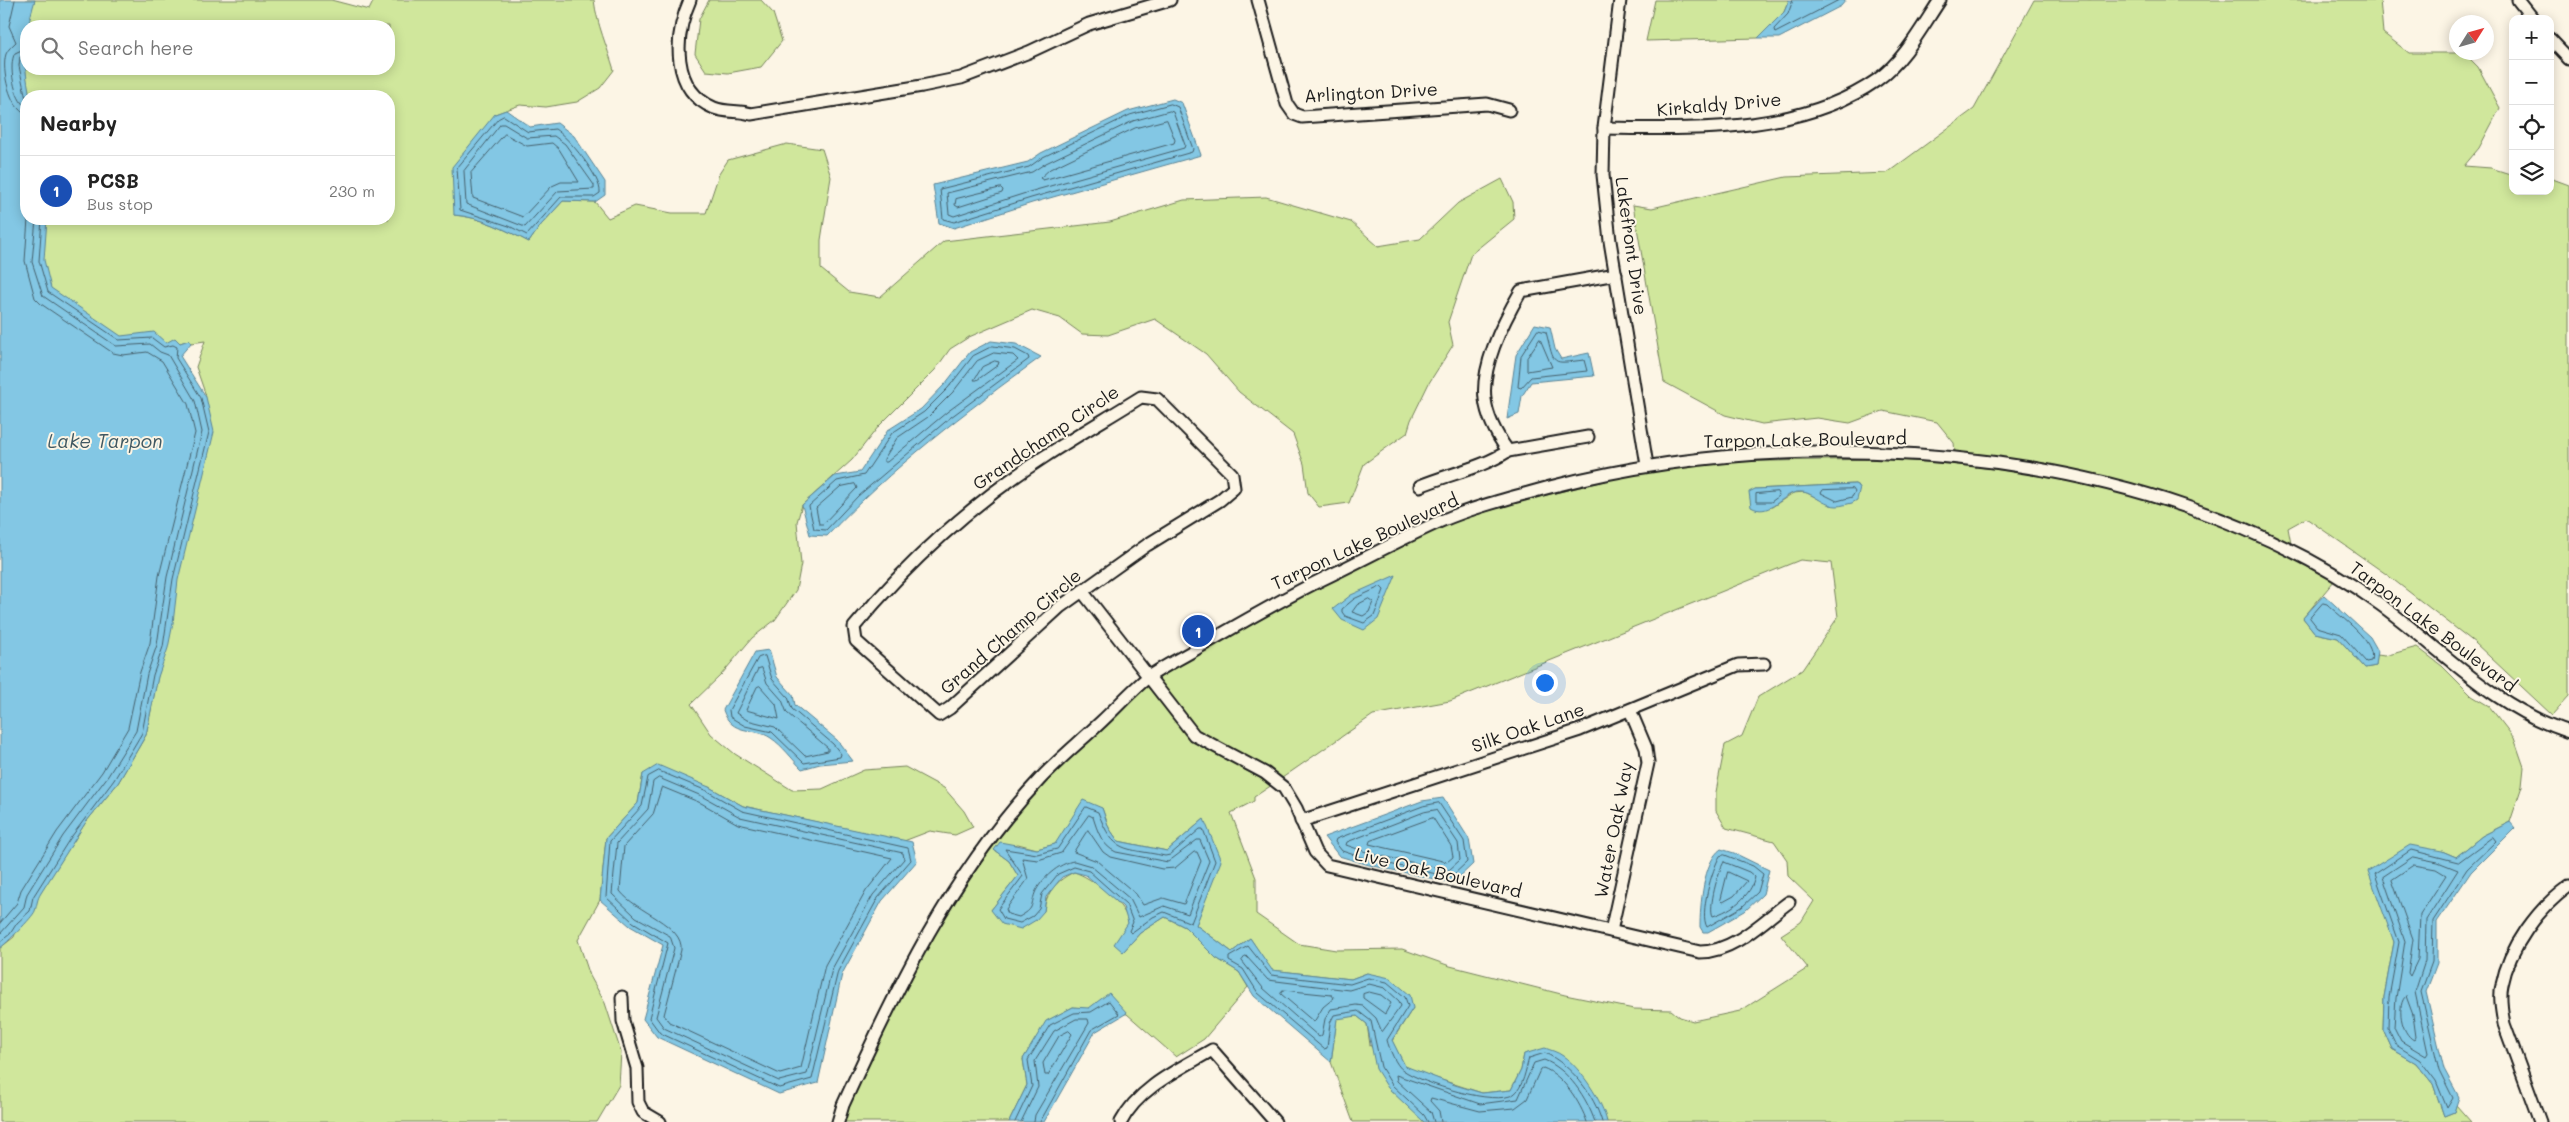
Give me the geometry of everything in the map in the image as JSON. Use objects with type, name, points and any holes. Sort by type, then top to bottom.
[{"type":"street","points":[[690,0],[684,14],[680,71],[684,83],[694,96],[712,107],[724,111],[751,114],[961,78],[1029,52],[1089,24],[1170,0]]},
{"type":"street","name":"Arlington Drive","points":[[1258,0],[1288,104],[1294,114],[1302,117],[1487,104],[1509,110]]},
{"type":"street","name":"Lakefront Drive","points":[[1620,0],[1604,128],[1602,175],[1605,208],[1647,465]]},
{"type":"street","name":"Kirkaldy Drive","points":[[1604,128],[1684,129],[1776,120],[1843,99],[1878,80],[1901,56],[1940,0]]},
{"type":"street","points":[[2518,0],[2530,15]]},
{"type":"street","points":[[2554,44],[2569,58]]},
{"type":"street","points":[[1508,452],[1498,438],[1485,400],[1487,371],[1507,316],[1521,291],[1616,274]]},
{"type":"street","name":"Grandchamp Circle","points":[[854,627],[887,587],[979,504],[1042,458],[1141,396],[1157,399],[1232,474],[1234,488]]},
{"type":"street","points":[[1420,486],[1491,462],[1508,452],[1588,437]]},
{"type":"street","name":"Tarpon Lake Boulevard","points":[[838,1122],[842,1106],[886,1010],[953,890],[997,828],[1043,776],[1148,677],[1290,595],[1443,520],[1512,497],[1647,465],[1721,457],[1785,454],[1930,456],[2039,470],[2148,495],[2239,526],[2320,565],[2384,607],[2497,698],[2536,720],[2569,732]]},
{"type":"street","name":"Grand Champ Circle","points":[[854,627],[856,641],[938,715],[950,708],[1011,651],[1082,591],[1148,545],[1220,500],[1234,488]]},
{"type":"street","name":"Live Oak Boulevard","points":[[1082,591],[1194,735],[1265,773],[1284,788],[1315,852],[1327,865],[1700,952],[1712,952],[1727,947],[1789,902]]},
{"type":"street","name":"Silk Oak Lane","points":[[1301,821],[1580,730],[1738,664],[1764,664]]},
{"type":"street","name":"Water Oak Way","points":[[1611,931],[1648,763],[1646,748],[1630,710]]},
{"type":"street","points":[[2540,1122],[2504,1024],[2501,1008],[2501,986],[2516,948],[2540,914],[2569,886]]},
{"type":"street","points":[[622,997],[622,1021],[635,1060],[638,1102],[643,1112],[660,1122]]},
{"type":"street","points":[[1121,1122],[1125,1114],[1149,1088],[1212,1050],[1275,1122]]},
{"type":"green space","points":[[25,0],[331,0],[369,10],[374,0],[594,0],[600,27],[614,70],[600,88],[577,102],[546,107],[520,105],[495,114],[454,215],[484,221],[529,242],[541,225],[563,201],[595,202],[608,218],[635,206],[672,213],[706,213],[719,174],[728,160],[787,144],[822,149],[831,177],[821,240],[821,269],[849,292],[880,297],[944,241],[1110,222],[1184,200],[1266,197],[1351,222],[1378,246],[1420,239],[1458,203],[1502,179],[1513,202],[1514,219],[1471,254],[1448,322],[1453,345],[1429,383],[1411,420],[1407,433],[1364,464],[1349,503],[1319,507],[1308,493],[1304,464],[1293,434],[1239,392],[1206,354],[1155,319],[1108,335],[1082,334],[1060,318],[1032,310],[969,337],[950,349],[935,370],[879,426],[852,460],[802,505],[797,522],[801,564],[796,590],[775,620],[752,638],[721,675],[691,704],[711,734],[735,754],[792,790],[822,789],[864,770],[905,767],[944,788],[964,811],[973,827],[955,835],[930,831],[904,841],[743,806],[709,787],[643,774],[638,803],[606,838],[600,900],[578,940],[590,976],[605,1003],[621,1052],[619,1085],[597,1122],[0,1122],[0,948],[14,937],[16,930],[86,822],[118,783],[146,735],[174,596],[176,564],[200,406],[206,396],[196,367],[205,341],[191,343],[189,340],[180,343],[176,340],[155,351],[35,302],[42,225],[395,225],[395,90],[20,90],[20,92],[0,80]]},
{"type":"green space","points":[[709,0],[761,0],[773,13],[782,41],[761,67],[728,73],[706,71],[695,54],[699,19]]},
{"type":"green space","points":[[1655,0],[1789,0],[1784,12],[1758,38],[1646,41]]},
{"type":"green space","points":[[2034,0],[2380,0],[2383,33],[2409,53],[2449,53],[2449,60],[2471,60],[2478,67],[2500,108],[2479,148],[2464,166],[2491,168],[2509,174],[2509,195],[2554,195],[2554,179],[2569,185],[2569,696],[2552,715],[2475,643],[2386,574],[2306,518],[2288,528],[2291,544],[2251,525],[2169,496],[2085,475],[1955,453],[1954,443],[1937,422],[1883,411],[1850,423],[1817,418],[1762,424],[1725,415],[1664,382],[1633,205],[1652,208],[1786,177],[1887,173],[1974,109]]},
{"type":"green space","points":[[1876,459],[1995,469],[2113,491],[2171,507],[2228,527],[2282,552],[2334,581],[2303,618],[2315,633],[2338,638],[2365,668],[2376,666],[2377,655],[2385,656],[2417,647],[2442,666],[2472,696],[2489,706],[2514,738],[2524,767],[2522,786],[2510,822],[2482,836],[2456,857],[2442,851],[2386,915],[2394,942],[2384,997],[2383,1029],[2392,1049],[2416,1063],[2433,1084],[2444,1116],[2454,1112],[2456,1105],[2471,1122],[1607,1122],[1606,1119],[1524,1054],[1521,1070],[1511,1090],[1482,1093],[1420,1073],[1405,1066],[1392,1041],[1413,1008],[1367,973],[1351,979],[1271,970],[1250,938],[1232,952],[1196,925],[1209,889],[1204,819],[1167,851],[1118,841],[1109,828],[1102,808],[1055,844],[1037,849],[1018,844],[994,850],[1009,861],[1018,876],[991,910],[1044,911],[1047,898],[1053,887],[1074,872],[1089,879],[1106,891],[1114,898],[1125,914],[1128,928],[1123,952],[1140,933],[1165,917],[1185,927],[1216,958],[1239,972],[1248,987],[1204,1039],[1176,1057],[1127,1014],[1073,1007],[1047,1021],[1023,1059],[1027,1085],[1009,1122],[844,1122],[848,1107],[898,999],[936,928],[979,861],[1019,810],[1072,755],[1147,686],[1191,740],[1272,785],[1254,797],[1254,801],[1231,813],[1256,878],[1256,914],[1299,944],[1336,950],[1402,949],[1450,966],[1565,995],[1634,1009],[1671,1010],[1680,1017],[1693,1021],[1740,1011],[1808,968],[1781,935],[1801,922],[1814,901],[1788,876],[1787,860],[1774,841],[1726,828],[1716,811],[1716,792],[1725,745],[1742,736],[1758,697],[1802,670],[1838,617],[1831,563],[1800,560],[1450,701],[1373,715],[1282,778],[1198,731],[1157,679],[1292,599],[1445,525],[1513,503],[1647,471],[1721,462]],"holes":[[[1855,484],[1859,486],[1831,505],[1805,492],[1793,493],[1772,507],[1756,509],[1755,489]]]},
{"type":"green space","points":[[1357,1016],[1367,1024],[1370,1045],[1424,1122],[1353,1122],[1331,1062],[1337,1018]]},
{"type":"water","name":"Lake Tarpon","points":[[0,0],[35,0],[30,20],[20,20],[20,75],[27,75],[29,90],[20,90],[20,225],[47,225],[44,260],[51,288],[121,336],[154,332],[166,343],[175,338],[180,343],[189,340],[191,343],[180,356],[206,397],[214,432],[178,580],[168,648],[158,677],[146,735],[118,783],[86,822],[41,893],[33,914],[0,948]]},
{"type":"water","points":[[1789,0],[1846,0],[1841,6],[1779,38],[1758,38],[1784,12]]},
{"type":"water","points":[[1173,99],[1182,103],[1201,155],[1032,203],[954,228],[939,223],[933,185],[1028,162],[1041,153],[1128,111]]},
{"type":"water","points":[[506,110],[530,127],[557,123],[574,136],[605,182],[605,195],[595,202],[563,201],[541,225],[529,242],[484,221],[454,215],[452,167],[495,114]]},
{"type":"water","points":[[1535,324],[1550,327],[1555,349],[1561,359],[1589,353],[1594,376],[1531,382],[1522,396],[1519,414],[1507,419],[1516,355]]},
{"type":"water","points":[[991,341],[1016,344],[1041,357],[984,399],[903,464],[851,511],[827,536],[810,535],[802,505],[835,476],[860,472],[888,430],[921,409],[945,384],[970,352]]},
{"type":"water","points":[[1855,484],[1860,487],[1857,500],[1852,503],[1837,506],[1831,505],[1810,494],[1799,492],[1788,495],[1774,506],[1763,510],[1751,507],[1749,492],[1755,489]]},
{"type":"water","points":[[1396,575],[1378,619],[1364,630],[1342,620],[1333,609],[1351,595]]},
{"type":"water","points":[[2324,595],[2370,637],[2378,651],[2376,666],[2365,668],[2338,638],[2315,633],[2303,618]]},
{"type":"water","points":[[769,650],[777,677],[793,695],[795,705],[837,740],[853,761],[820,764],[802,769],[771,738],[758,732],[738,728],[727,718],[723,710],[755,652]]},
{"type":"water","points":[[658,765],[709,787],[743,806],[912,842],[917,861],[882,901],[842,974],[818,1083],[779,1094],[657,1037],[643,1019],[663,945],[630,926],[600,900],[606,838],[638,803],[643,774]]},
{"type":"water","points":[[1443,798],[1469,839],[1473,864],[1453,883],[1369,865],[1339,856],[1324,837],[1422,801]]},
{"type":"water","points":[[1083,800],[1102,808],[1109,828],[1118,841],[1167,851],[1204,819],[1221,861],[1196,925],[1232,952],[1250,938],[1272,970],[1351,979],[1367,973],[1390,978],[1410,995],[1413,1008],[1392,1040],[1405,1066],[1482,1093],[1511,1090],[1521,1070],[1524,1054],[1545,1048],[1556,1052],[1570,1061],[1583,1076],[1596,1095],[1607,1122],[1424,1122],[1388,1088],[1376,1069],[1367,1024],[1357,1016],[1337,1019],[1331,1062],[1254,996],[1239,972],[1216,958],[1185,927],[1165,917],[1140,933],[1123,952],[1114,944],[1128,923],[1123,907],[1086,875],[1074,872],[1062,877],[1046,897],[1044,911],[1036,920],[1021,929],[1002,924],[991,910],[1018,876],[1009,861],[994,850],[1000,842],[1037,849],[1055,844]]},
{"type":"water","points":[[2510,822],[2515,828],[2471,872],[2437,922],[2437,963],[2426,992],[2444,1069],[2459,1097],[2454,1112],[2444,1116],[2433,1084],[2416,1063],[2392,1049],[2383,1029],[2384,997],[2394,942],[2368,871],[2410,845],[2442,851],[2456,857],[2482,836]]},
{"type":"water","points":[[1721,849],[1734,853],[1769,870],[1763,894],[1745,911],[1708,932],[1703,932],[1700,927],[1706,874],[1710,863]]},
{"type":"water","points":[[1109,993],[1127,1013],[1095,1032],[1044,1122],[1009,1122],[1027,1085],[1023,1059],[1046,1021],[1073,1007],[1089,1008]]},
{"type":"place","name":"PCSB","points":[[1198,631]]}]
